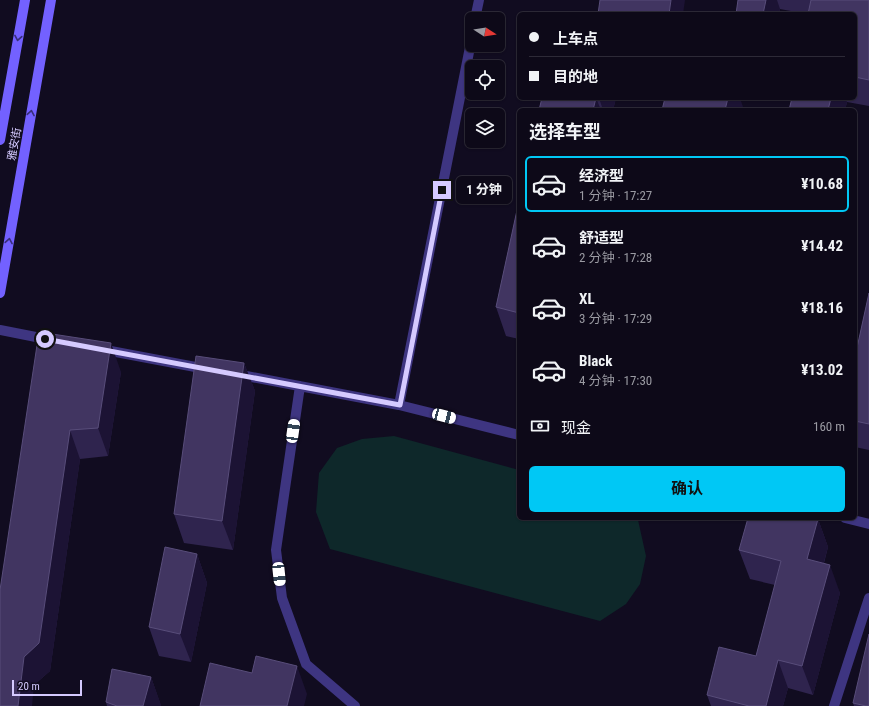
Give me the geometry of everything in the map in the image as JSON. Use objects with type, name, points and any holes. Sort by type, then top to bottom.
[{"type":"main road","name":"雅安街","points":[[0,140],[24,0]]},
{"type":"main road","name":"雅安街","points":[[0,293],[51,0]]},
{"type":"street","points":[[477,12],[479,0]]},
{"type":"street","points":[[400,405],[469,52]]},
{"type":"street","points":[[0,330],[62,342]]},
{"type":"street","points":[[92,348],[400,405],[517,434]]},
{"type":"street","points":[[300,386],[276,550],[282,598],[306,664],[355,706]]},
{"type":"street","points":[[853,520],[869,524]]},
{"type":"street","points":[[834,706],[869,598]]},
{"type":"green space","points":[[394,436],[517,469],[517,520],[638,520],[646,556],[640,584],[626,604],[600,621],[330,549],[316,512],[319,473],[337,448],[362,439]]},
{"type":"building","points":[[600,0],[671,0],[669,12],[598,12]]},
{"type":"building","points":[[738,0],[766,0],[763,12],[736,12]]},
{"type":"building","points":[[811,0],[869,0],[869,80],[857,77],[857,12],[808,12]]},
{"type":"building","points":[[542,100],[596,100],[594,108],[540,108]]},
{"type":"building","points":[[664,100],[728,100],[726,108],[662,108]]},
{"type":"building","points":[[792,100],[830,100],[828,108],[790,108]]},
{"type":"building","points":[[517,210],[517,312],[496,307]]},
{"type":"building","points":[[869,293],[869,424],[857,421],[857,348]]},
{"type":"building","points":[[39,332],[111,343],[98,428],[70,430],[39,643],[24,657],[18,706],[0,706],[0,590]]},
{"type":"building","points":[[196,356],[244,363],[222,521],[174,514]]},
{"type":"building","points":[[747,520],[818,520],[807,559],[830,565],[802,666],[778,660],[766,706],[749,706],[707,695],[719,647],[756,656],[781,561],[739,550]]},
{"type":"building","points":[[165,547],[197,554],[180,634],[149,627]]},
{"type":"building","points":[[869,634],[869,706],[866,706],[853,703]]},
{"type":"building","points":[[256,656],[297,666],[287,706],[200,706],[210,663],[252,673]]},
{"type":"building","points":[[112,669],[151,677],[143,706],[117,706],[106,702]]},
{"type":"route","points":[[45,339],[400,405],[442,190]]}]
